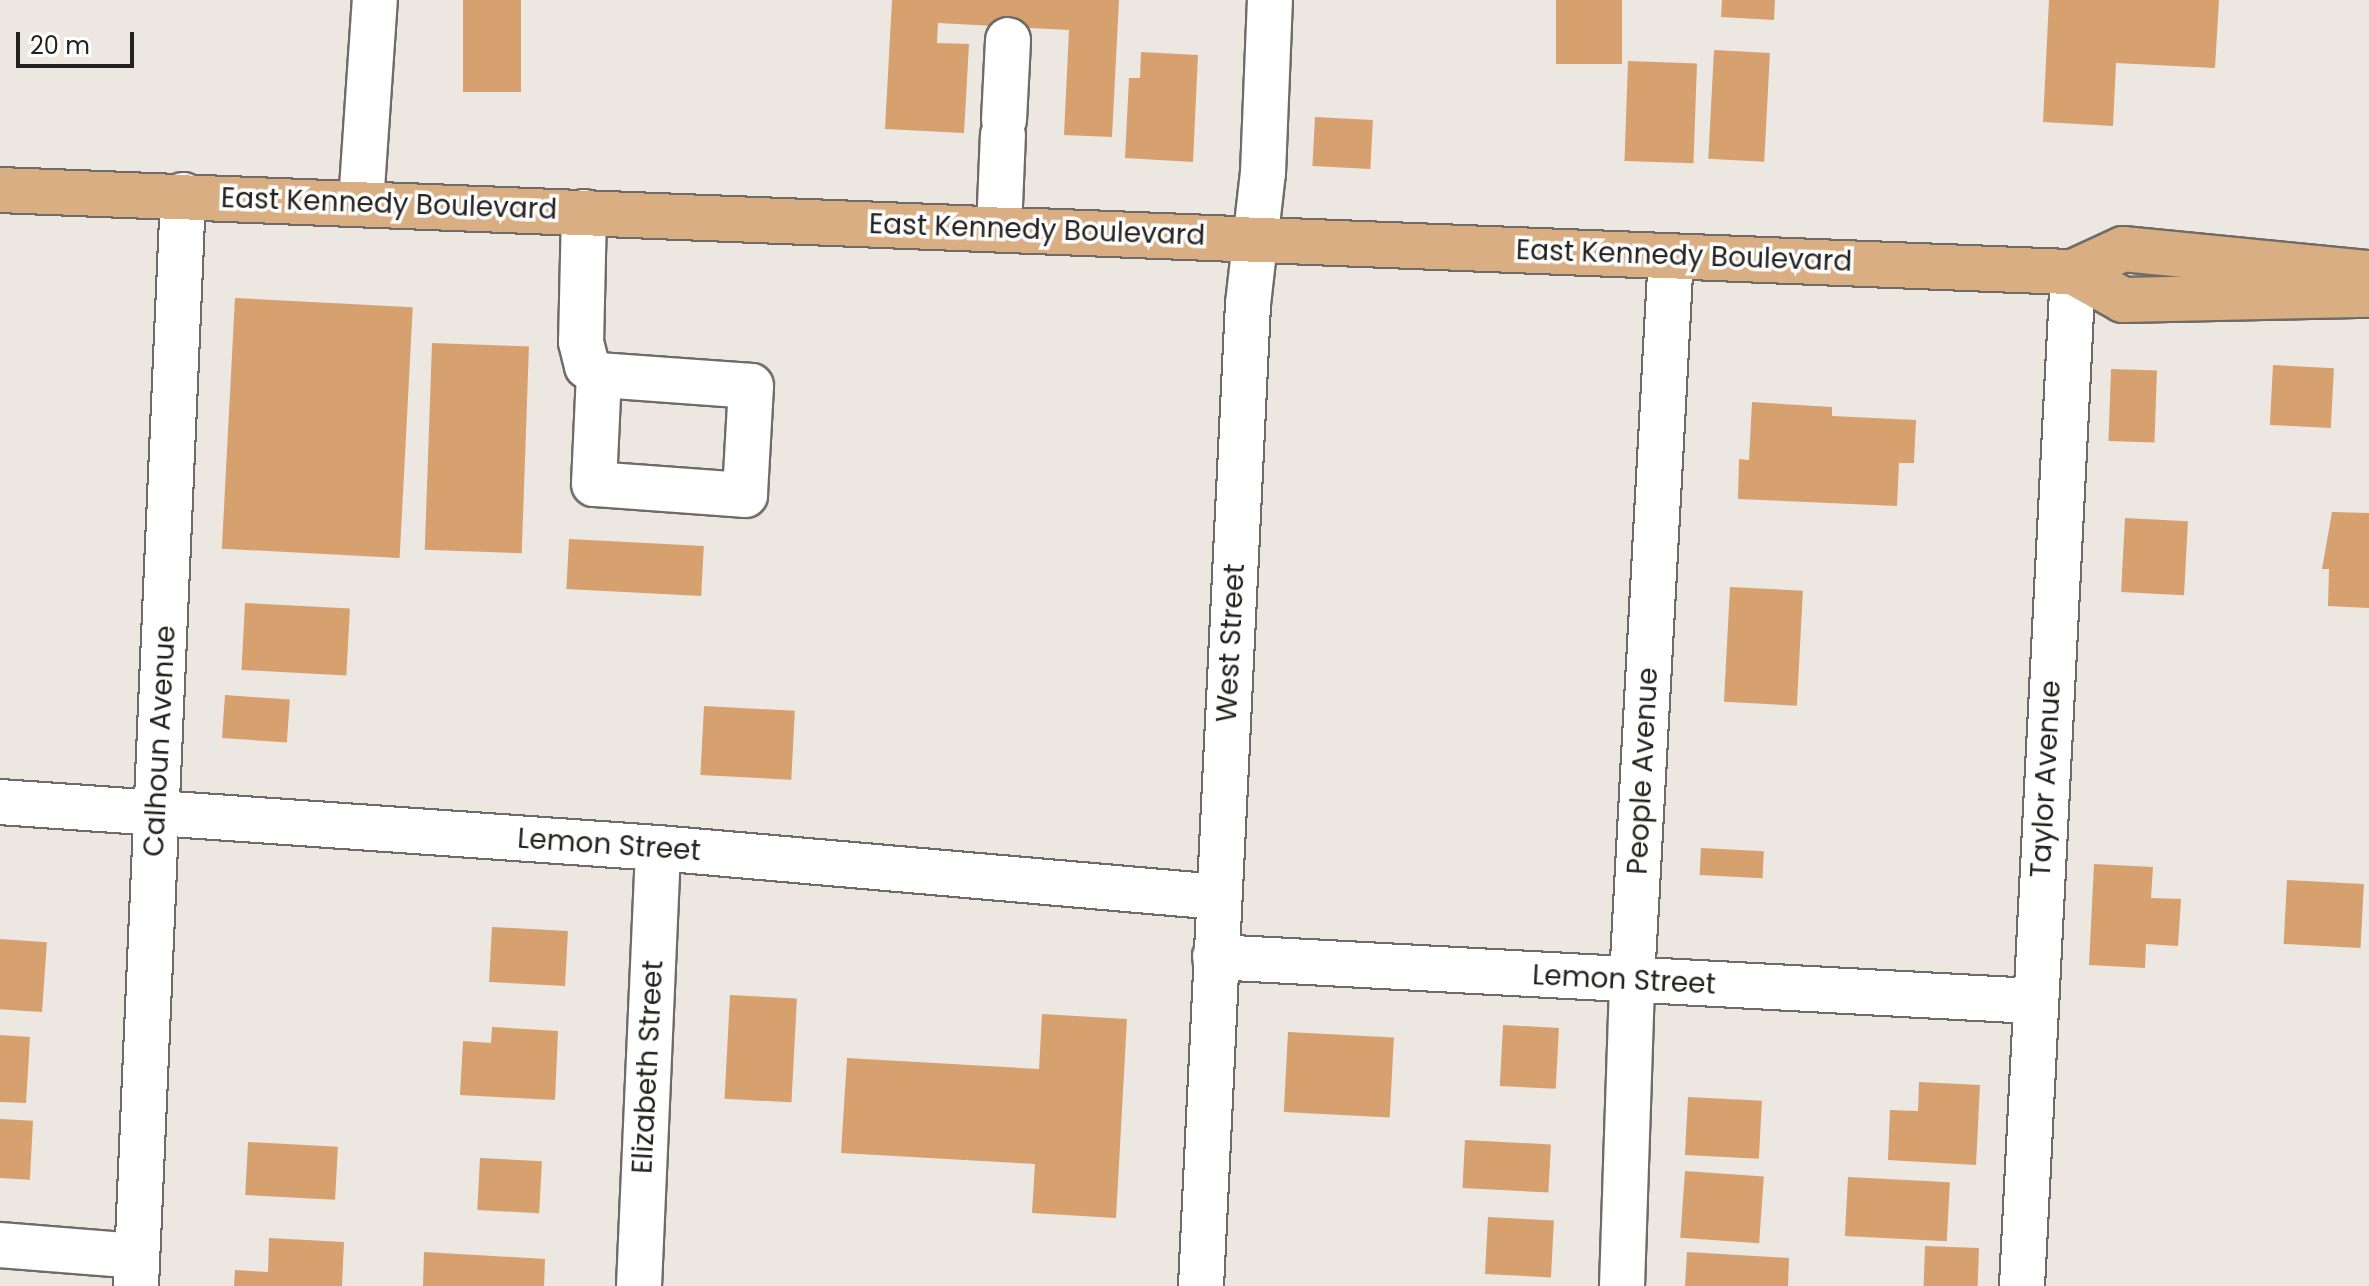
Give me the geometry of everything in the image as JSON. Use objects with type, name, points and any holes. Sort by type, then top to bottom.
[{"type":"main road","name":"East Kennedy Boulevard","points":[[0,190],[2073,272],[2123,300],[2369,295]]},
{"type":"main road","name":"East Kennedy Boulevard","points":[[2073,272],[2123,249],[2369,273]]},
{"type":"street","points":[[361,203],[375,0]]},
{"type":"street","name":"West Street","points":[[1201,1286],[1218,897],[1270,0]]},
{"type":"street","points":[[999,229],[1008,40]]},
{"type":"street","name":"Calhoun Avenue","points":[[136,1271],[183,195]]},
{"type":"street","points":[[584,212],[581,342],[587,366],[599,375]]},
{"type":"street","name":"People Avenue","points":[[1622,1286],[1632,980],[1671,256]]},
{"type":"street","name":"Taylor Avenue","points":[[2022,1286],[2073,272]]},
{"type":"street","name":"Lemon Street","points":[[0,802],[658,848],[1218,897]]},
{"type":"street","name":"Elizabeth Street","points":[[639,1286],[658,848]]},
{"type":"street","name":"Lemon Street","points":[[1215,957],[2034,1001]]},
{"type":"street","points":[[0,1245],[136,1271]]},
{"type":"building","points":[[463,0],[521,0],[521,92],[463,92]]},
{"type":"building","points":[[892,0],[1119,0],[1112,137],[1064,135],[1069,30],[938,23],[937,43],[969,44],[964,133],[885,129]]},
{"type":"building","points":[[1556,0],[1622,0],[1622,64],[1556,64]]},
{"type":"building","points":[[1722,0],[1775,0],[1774,20],[1721,17]]},
{"type":"building","points":[[2049,0],[2219,0],[2215,68],[2116,63],[2113,126],[2043,122]]},
{"type":"building","points":[[1714,50],[1770,53],[1764,162],[1708,159]]},
{"type":"building","points":[[1141,52],[1198,55],[1193,162],[1125,158],[1129,78],[1140,78]]},
{"type":"building","points":[[1628,61],[1697,63],[1693,163],[1625,161]]},
{"type":"building","points":[[1315,117],[1373,120],[1370,169],[1312,166]]},
{"type":"building","points":[[235,298],[413,307],[400,558],[222,549]]},
{"type":"building","points":[[432,343],[529,346],[522,553],[425,550]]},
{"type":"building","points":[[2273,365],[2334,368],[2331,428],[2270,425]]},
{"type":"building","points":[[2111,369],[2157,371],[2154,443],[2108,441]]},
{"type":"building","points":[[1752,402],[1832,407],[1832,416],[1916,420],[1914,463],[1899,463],[1897,506],[1738,499],[1739,459],[1749,460]]},
{"type":"building","points":[[2332,512],[2369,513],[2369,608],[2328,606],[2329,569],[2322,569]]},
{"type":"building","points":[[2125,518],[2188,521],[2184,595],[2121,592]]},
{"type":"building","points":[[569,539],[704,546],[701,596],[566,589]]},
{"type":"building","points":[[1730,587],[1803,591],[1797,706],[1724,702]]},
{"type":"building","points":[[245,603],[350,608],[346,675],[241,670]]},
{"type":"building","points":[[225,695],[290,700],[287,742],[222,738]]},
{"type":"building","points":[[704,706],[795,711],[791,780],[700,775]]},
{"type":"building","points":[[1701,848],[1764,851],[1763,878],[1700,875]]},
{"type":"building","points":[[2094,864],[2153,867],[2151,898],[2181,899],[2178,946],[2146,944],[2145,968],[2089,965]]},
{"type":"building","points":[[2287,880],[2364,884],[2361,948],[2284,944]]},
{"type":"building","points":[[492,927],[568,931],[565,986],[489,982]]},
{"type":"building","points":[[0,939],[47,942],[42,1012],[0,1009]]},
{"type":"building","points":[[730,995],[797,999],[791,1102],[725,1099]]},
{"type":"building","points":[[1042,1014],[1127,1019],[1116,1218],[1032,1213],[1035,1164],[841,1153],[847,1058],[1039,1069]]},
{"type":"building","points":[[1503,1025],[1559,1028],[1556,1089],[1500,1086]]},
{"type":"building","points":[[492,1027],[558,1031],[555,1100],[460,1095],[463,1041],[491,1043]]},
{"type":"building","points":[[1288,1032],[1394,1038],[1390,1117],[1284,1112]]},
{"type":"building","points":[[0,1035],[30,1037],[26,1103],[0,1102]]},
{"type":"building","points":[[1919,1082],[1980,1085],[1976,1165],[1888,1160],[1890,1110],[1918,1111]]},
{"type":"building","points":[[1688,1097],[1762,1101],[1759,1159],[1685,1155]]},
{"type":"building","points":[[0,1119],[33,1121],[30,1180],[0,1178]]},
{"type":"building","points":[[1465,1140],[1551,1145],[1548,1192],[1462,1188]]},
{"type":"building","points":[[248,1142],[338,1147],[335,1200],[245,1195]]},
{"type":"building","points":[[480,1158],[542,1161],[539,1213],[477,1210]]},
{"type":"building","points":[[1685,1171],[1764,1177],[1759,1243],[1680,1238]]},
{"type":"building","points":[[1848,1177],[1950,1182],[1947,1241],[1845,1236]]},
{"type":"building","points":[[1488,1217],[1554,1220],[1551,1277],[1485,1274]]},
{"type":"building","points":[[269,1238],[344,1242],[342,1286],[234,1286],[235,1270],[268,1272]]},
{"type":"building","points":[[1925,1246],[1979,1248],[1978,1286],[1924,1286]]},
{"type":"building","points":[[424,1252],[545,1259],[544,1286],[423,1286]]},
{"type":"building","points":[[1687,1252],[1789,1258],[1788,1286],[1685,1286]]}]
